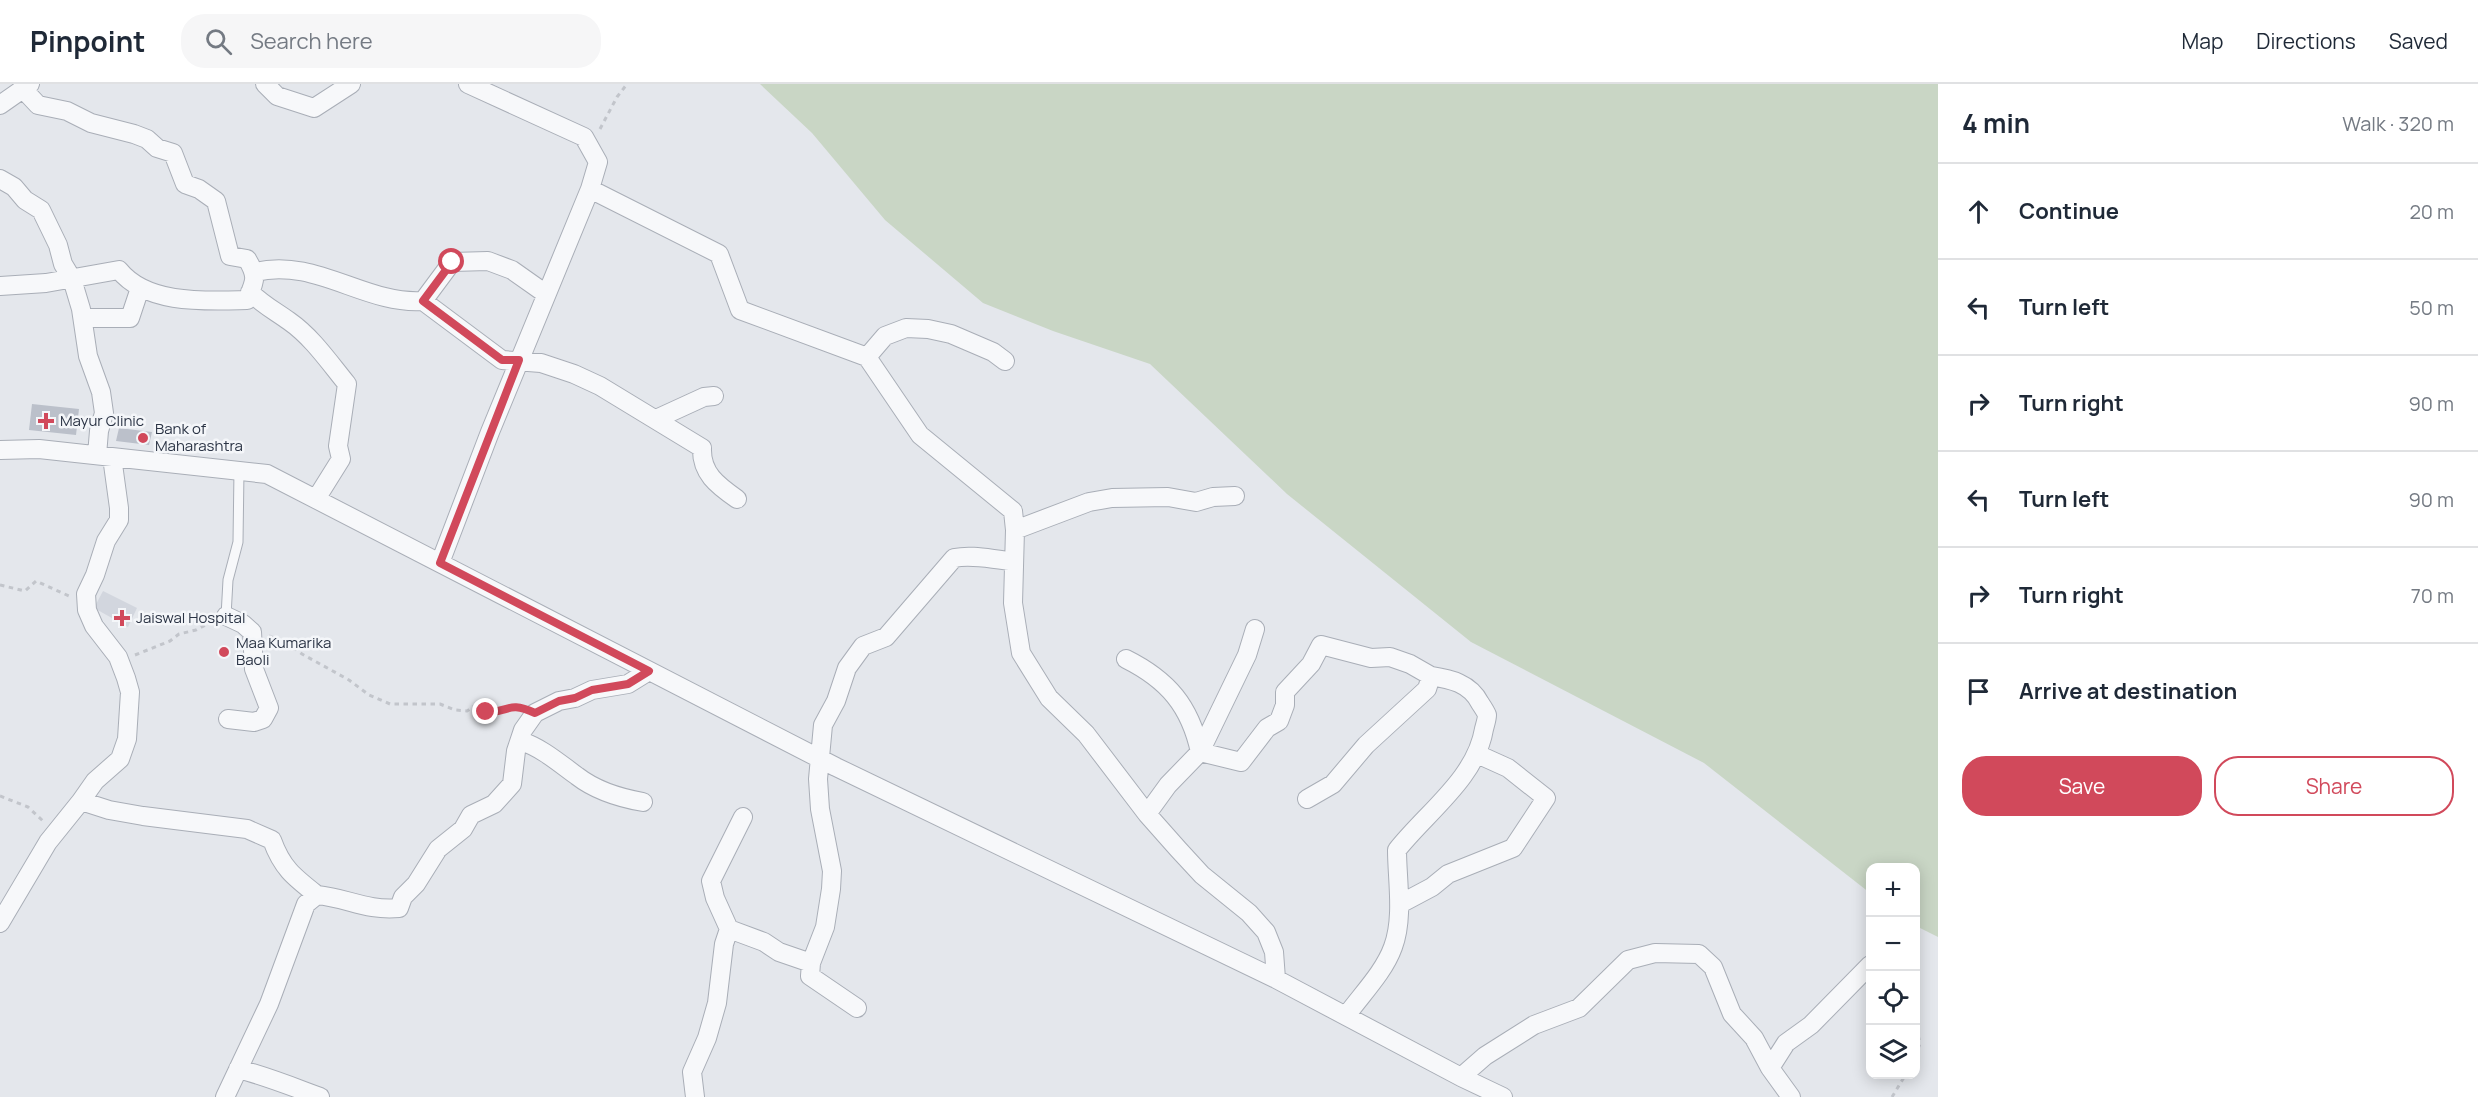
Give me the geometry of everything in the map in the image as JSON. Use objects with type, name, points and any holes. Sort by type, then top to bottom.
[{"type":"street","points":[[265,84],[277,96],[315,108],[351,84]]},
{"type":"street","points":[[440,563],[519,360],[590,189],[598,162],[584,137],[468,84]]},
{"type":"street","points":[[0,105],[26,86],[38,105],[67,111],[92,123],[135,134],[157,148],[173,153],[185,184],[199,189],[216,201],[230,256],[247,259],[255,272],[247,300],[200,300],[163,295],[140,288],[128,281],[119,270],[35,284],[0,286]]},
{"type":"street","points":[[0,179],[14,187],[24,200],[41,210],[58,245],[63,264],[72,279],[83,318],[88,356],[101,392],[104,413],[99,431],[119,508],[119,520],[106,541],[100,562],[86,594],[87,610],[94,626],[118,657],[130,692],[127,739],[120,759],[94,781],[48,842],[0,923]]},
{"type":"street","points":[[590,189],[719,254],[740,310],[867,357],[920,435],[1013,511],[1015,530],[1013,603],[1021,654],[1049,698],[1086,734],[1146,814],[1202,875],[1250,913],[1266,932],[1274,952],[1276,980]]},
{"type":"street","points":[[423,301],[452,262],[488,261],[512,270],[546,294]]},
{"type":"street","points":[[255,272],[267,269],[301,270],[379,297],[409,302],[423,301],[502,360],[541,363],[574,374],[600,386],[702,448],[701,461],[714,483],[737,499]]},
{"type":"street","points":[[83,318],[130,318],[140,288]]},
{"type":"street","points":[[250,292],[262,304],[300,330],[326,356],[347,384],[338,446],[341,459],[316,499]]},
{"type":"street","points":[[867,357],[885,336],[906,328],[928,329],[951,334],[993,352],[1005,361]]},
{"type":"street","points":[[656,419],[704,397],[714,396]]},
{"type":"street","points":[[0,450],[39,449],[267,474],[819,759],[1276,980],[1503,1097]]},
{"type":"street","points":[[1015,530],[1089,502],[1112,498],[1168,497],[1196,502],[1213,497],[1235,496]]},
{"type":"street","points":[[857,1008],[810,976],[811,963],[825,927],[832,871],[820,809],[818,779],[823,726],[836,700],[847,668],[863,646],[886,638],[954,558],[969,555],[991,560],[1013,561]]},
{"type":"street","points":[[226,616],[243,624],[252,632],[254,669],[268,708],[263,719],[254,722],[228,719]]},
{"type":"street","points":[[1146,814],[1167,785],[1200,752],[1247,655],[1256,629]]},
{"type":"street","points":[[1200,752],[1241,762],[1267,728],[1279,721],[1285,705],[1285,692],[1311,664],[1321,645],[1371,658],[1390,657],[1410,664],[1431,676],[1452,679],[1465,686],[1478,699],[1487,716],[1477,754],[1457,783],[1396,850],[1400,904],[1394,946],[1383,966],[1346,1016]]},
{"type":"street","points":[[1126,659],[1153,674],[1176,696],[1195,730],[1200,752]]},
{"type":"street","points":[[81,801],[109,810],[142,816],[247,829],[272,840],[279,860],[290,873],[316,895],[334,896],[369,908],[399,908],[404,897],[416,884],[438,849],[463,828],[471,816],[494,804],[512,784],[513,766],[523,730],[535,713],[559,701],[575,698],[592,690],[628,684],[649,671]]},
{"type":"street","points":[[1307,800],[1333,784],[1366,745],[1427,690],[1431,676]]},
{"type":"street","points":[[521,741],[535,746],[594,787],[625,799],[643,802]]},
{"type":"street","points":[[1400,904],[1432,887],[1448,874],[1513,848],[1546,798],[1508,768],[1477,754]]},
{"type":"street","points":[[695,1097],[692,1072],[707,1038],[717,1003],[724,944],[729,929],[711,881],[743,817]]},
{"type":"street","points":[[225,1097],[269,1004],[306,904],[316,895]]},
{"type":"street","points":[[729,929],[764,942],[779,952],[811,963]]},
{"type":"street","points":[[1461,1077],[1485,1056],[1534,1025],[1579,1008],[1628,960],[1655,953],[1699,954],[1713,967],[1732,1014],[1754,1038],[1770,1068],[1791,1097]]},
{"type":"street","points":[[1770,1068],[1786,1043],[1811,1025],[1866,969]]},
{"type":"street","points":[[238,1069],[265,1076],[288,1087],[320,1097]]},
{"type":"lane","points":[[226,616],[228,580],[238,542],[239,471]]},
{"type":"path","points":[[589,145],[627,84]]},
{"type":"path","points":[[0,585],[25,591],[36,581],[74,598],[86,594]]},
{"type":"path","points":[[118,657],[132,657],[146,649],[170,641],[179,634],[196,630],[226,616]]},
{"type":"path","points":[[252,632],[277,638],[349,680],[369,695],[390,704],[440,704],[454,710],[467,711],[476,705],[486,712],[498,712],[511,706],[521,707],[535,713]]},
{"type":"path","points":[[0,796],[28,807],[56,832]]},
{"type":"path","points":[[1892,1097],[1903,1079]]},
{"type":"shaded area","name":"Jaiswal Hospital","points":[[103,591],[137,608],[128,627],[94,608]]},
{"type":"green space","points":[[760,84],[1938,84],[1938,937],[1920,928],[1920,863],[1866,863],[1866,890],[1704,763],[1471,642],[1287,494],[1150,364],[1053,331],[983,303],[885,220],[812,133]]},
{"type":"building","points":[[32,404],[79,409],[76,435],[29,430]]},
{"type":"building","points":[[119,428],[152,432],[149,445],[116,441]]},
{"type":"place","name":"Mayur Clinic","points":[[46,421]]},
{"type":"place","name":"Bank of Maharashtra","points":[[143,438]]},
{"type":"place","name":"Jaiswal Hospital","points":[[122,618]]},
{"type":"place","name":"Maa Kumarika Baoli","points":[[224,652]]},
{"type":"route","points":[[452,262],[423,301],[502,360],[519,360],[440,563],[649,671],[628,684],[592,690],[575,698],[559,701],[535,713],[521,707],[511,706],[498,712],[486,712]]}]
